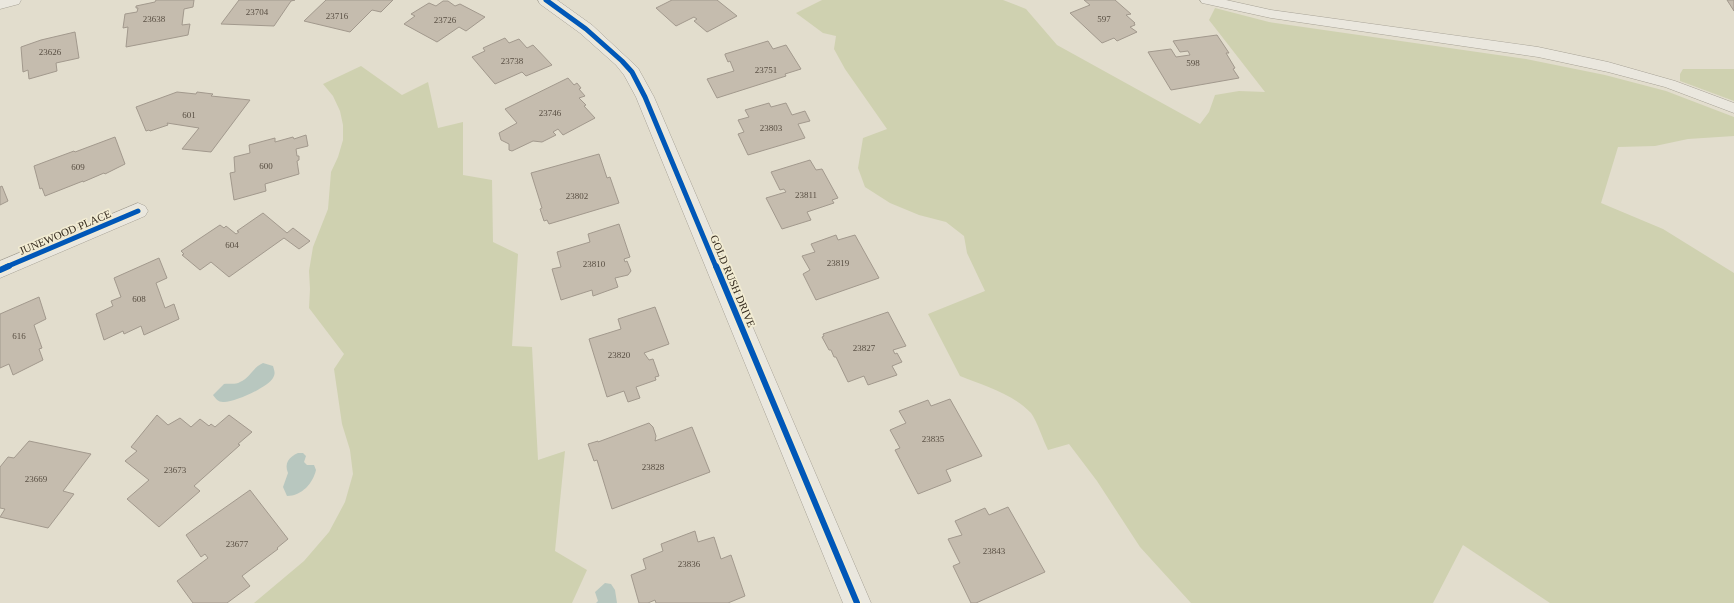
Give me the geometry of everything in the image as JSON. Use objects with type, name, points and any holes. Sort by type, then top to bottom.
[{"type":"street","points":[[0,4],[13,0]]},
{"type":"street","name":"GOLD RUSH DRIVE","points":[[546,0],[586,29],[622,61],[632,72],[645,97],[857,603]]},
{"type":"street","name":"JUNEWOOD PLACE","points":[[0,270],[138,211]]},
{"type":"lane","points":[[1207,0],[1271,14],[1538,52],[1608,67],[1670,84],[1734,108]]},
{"type":"green space","points":[[822,0],[1003,0],[1026,9],[1057,45],[1200,124],[1209,112],[1215,95],[1239,91],[1265,92],[1209,20],[1215,8],[1269,22],[1526,59],[1605,75],[1666,91],[1734,117],[1734,136],[1688,139],[1655,146],[1618,147],[1601,203],[1663,229],[1734,273],[1734,603],[1550,603],[1463,545],[1433,603],[1191,603],[1140,547],[1097,481],[1069,444],[1048,450],[1033,416],[1024,406],[1007,395],[960,376],[928,314],[985,291],[967,253],[964,236],[946,222],[919,215],[890,203],[865,187],[858,168],[863,138],[887,129],[845,69],[834,49],[836,36],[823,33],[796,13]]},
{"type":"green space","points":[[361,66],[402,95],[428,82],[438,128],[463,122],[463,175],[492,180],[493,242],[518,254],[512,346],[532,347],[538,460],[565,451],[555,551],[587,570],[572,603],[254,603],[304,561],[329,532],[345,502],[353,474],[350,450],[342,424],[334,369],[344,354],[309,308],[309,271],[313,247],[328,209],[331,172],[338,157],[343,140],[343,125],[340,111],[333,96],[323,84]]},
{"type":"green space","points":[[1683,69],[1734,69],[1734,101],[1680,81],[1680,74]]},
{"type":"shaded area","points":[[263,363],[273,366],[274,372],[273,378],[265,386],[228,402],[220,401],[213,395],[224,384],[238,383],[243,380]]},
{"type":"shaded area","points":[[298,453],[303,453],[306,456],[304,462],[307,465],[314,465],[316,470],[315,475],[306,488],[302,491],[297,494],[287,496],[283,487],[288,473],[287,463],[292,456]]},
{"type":"shaded area","points":[[605,583],[611,584],[615,590],[617,603],[596,603],[598,601],[595,592]]},
{"type":"building","points":[[156,0],[194,0],[193,7],[184,9],[182,25],[190,24],[188,35],[126,47],[128,27],[123,28],[125,14],[137,12],[138,8],[136,8],[136,6],[155,2]]},
{"type":"building","points":[[239,0],[295,0],[291,1],[274,26],[221,24]]},
{"type":"building","points":[[326,0],[393,0],[381,12],[372,10],[350,32],[304,21]]},
{"type":"building","points":[[672,0],[717,0],[737,16],[707,32],[694,21],[697,19],[694,17],[676,26],[656,8]]},
{"type":"building","points":[[1084,0],[1115,0],[1131,14],[1126,15],[1135,23],[1135,25],[1130,27],[1137,32],[1117,41],[1114,38],[1102,43],[1070,13],[1090,5]]},
{"type":"building","points":[[1727,0],[1734,0],[1734,11]]},
{"type":"building","points":[[443,1],[448,1],[455,6],[460,4],[485,17],[466,31],[459,27],[437,42],[404,24],[415,16],[411,14],[429,3],[436,6]]},
{"type":"building","points":[[75,32],[79,58],[56,63],[57,71],[29,79],[28,70],[23,72],[21,47],[41,40]]},
{"type":"building","points":[[1217,35],[1229,53],[1226,53],[1239,78],[1171,90],[1148,52],[1171,49],[1176,57],[1190,55],[1188,51],[1180,52],[1173,41]]},
{"type":"building","points":[[505,38],[509,43],[519,39],[527,48],[533,45],[552,65],[526,76],[522,72],[495,84],[472,57],[485,51],[483,48]]},
{"type":"building","points":[[768,41],[773,49],[786,45],[801,69],[785,74],[786,76],[717,98],[707,79],[734,71],[725,54]]},
{"type":"building","points":[[568,78],[574,85],[577,83],[581,88],[579,89],[585,96],[579,98],[595,118],[563,135],[558,129],[553,132],[556,135],[542,142],[533,141],[512,151],[509,150],[509,144],[501,140],[499,133],[517,123],[505,109]]},
{"type":"building","points":[[177,92],[196,94],[197,92],[213,94],[211,96],[250,100],[211,152],[182,149],[199,128],[167,123],[168,125],[146,131],[136,107]]},
{"type":"building","points":[[769,103],[771,107],[786,103],[792,115],[805,111],[810,121],[798,124],[805,138],[748,155],[738,134],[744,132],[738,120],[749,117],[745,110]]},
{"type":"building","points":[[306,135],[308,146],[296,149],[297,156],[299,156],[299,160],[297,161],[299,174],[265,184],[266,191],[234,200],[230,173],[235,172],[234,157],[250,153],[249,145],[275,138],[275,142],[293,137],[294,139]]},
{"type":"building","points":[[115,137],[125,164],[105,174],[104,173],[45,196],[42,188],[40,189],[34,166]]},
{"type":"building","points":[[599,154],[607,178],[610,177],[619,203],[549,224],[547,220],[544,221],[540,209],[542,208],[531,173]]},
{"type":"building","points":[[810,160],[816,170],[822,169],[838,198],[832,200],[834,203],[807,212],[811,220],[782,229],[766,198],[786,192],[784,189],[780,190],[771,172]]},
{"type":"building","points":[[2,186],[8,201],[0,205],[0,187]]},
{"type":"building","points":[[263,213],[287,233],[293,228],[310,241],[299,249],[284,238],[229,277],[211,262],[200,270],[182,255],[184,254],[181,251],[220,225],[224,228],[226,226],[236,234],[239,232],[237,231]]},
{"type":"building","points":[[619,224],[630,257],[624,259],[625,262],[627,261],[631,271],[628,275],[615,278],[618,287],[593,296],[592,290],[561,300],[552,269],[561,267],[557,252],[590,242],[588,234]]},
{"type":"building","points":[[836,235],[838,240],[855,235],[879,278],[816,300],[803,274],[810,270],[802,256],[815,252],[811,244]]},
{"type":"building","points":[[159,258],[167,278],[156,283],[165,308],[174,304],[179,319],[144,335],[141,326],[124,334],[123,331],[104,340],[96,314],[113,306],[111,301],[121,297],[114,278]]},
{"type":"building","points":[[39,297],[46,319],[34,325],[42,348],[39,349],[43,360],[13,375],[9,364],[0,368],[0,314]]},
{"type":"building","points":[[655,307],[669,344],[644,353],[649,360],[653,359],[659,376],[655,377],[656,380],[636,387],[640,398],[628,402],[624,391],[607,397],[589,339],[621,329],[618,319]]},
{"type":"building","points":[[888,312],[906,346],[893,350],[895,354],[897,353],[902,362],[892,366],[897,375],[868,385],[864,376],[848,382],[836,357],[834,357],[831,350],[829,350],[822,337],[824,336],[823,334]]},
{"type":"building","points":[[950,399],[982,456],[946,470],[951,481],[918,494],[895,450],[900,448],[890,430],[906,423],[899,411],[928,400],[931,406]]},
{"type":"building","points":[[157,415],[168,425],[180,418],[191,427],[200,419],[209,426],[211,424],[215,427],[229,415],[252,432],[238,444],[240,445],[194,486],[200,491],[159,527],[127,499],[149,480],[125,461],[137,451],[131,447]]},
{"type":"building","points":[[649,423],[653,427],[656,436],[655,441],[692,427],[710,472],[612,509],[597,460],[594,461],[588,444],[598,442]]},
{"type":"building","points":[[29,441],[91,454],[63,491],[74,494],[48,528],[0,517],[5,509],[0,508],[0,467],[8,457],[14,458]]},
{"type":"building","points":[[250,490],[288,539],[277,548],[278,549],[242,576],[250,586],[227,603],[193,603],[177,581],[208,558],[205,554],[201,557],[186,535]]},
{"type":"building","points":[[1008,507],[1045,572],[976,603],[971,603],[953,566],[960,563],[948,539],[962,535],[955,521],[985,508],[989,515]]},
{"type":"building","points":[[695,531],[698,542],[714,537],[721,559],[731,555],[745,596],[728,603],[656,603],[655,600],[648,603],[639,603],[631,575],[646,569],[643,559],[663,551],[661,544]]},
{"type":"cycle path","points":[[546,0],[586,29],[622,61],[632,72],[645,97],[857,603]]},
{"type":"cycle path","points":[[0,270],[138,211]]}]
